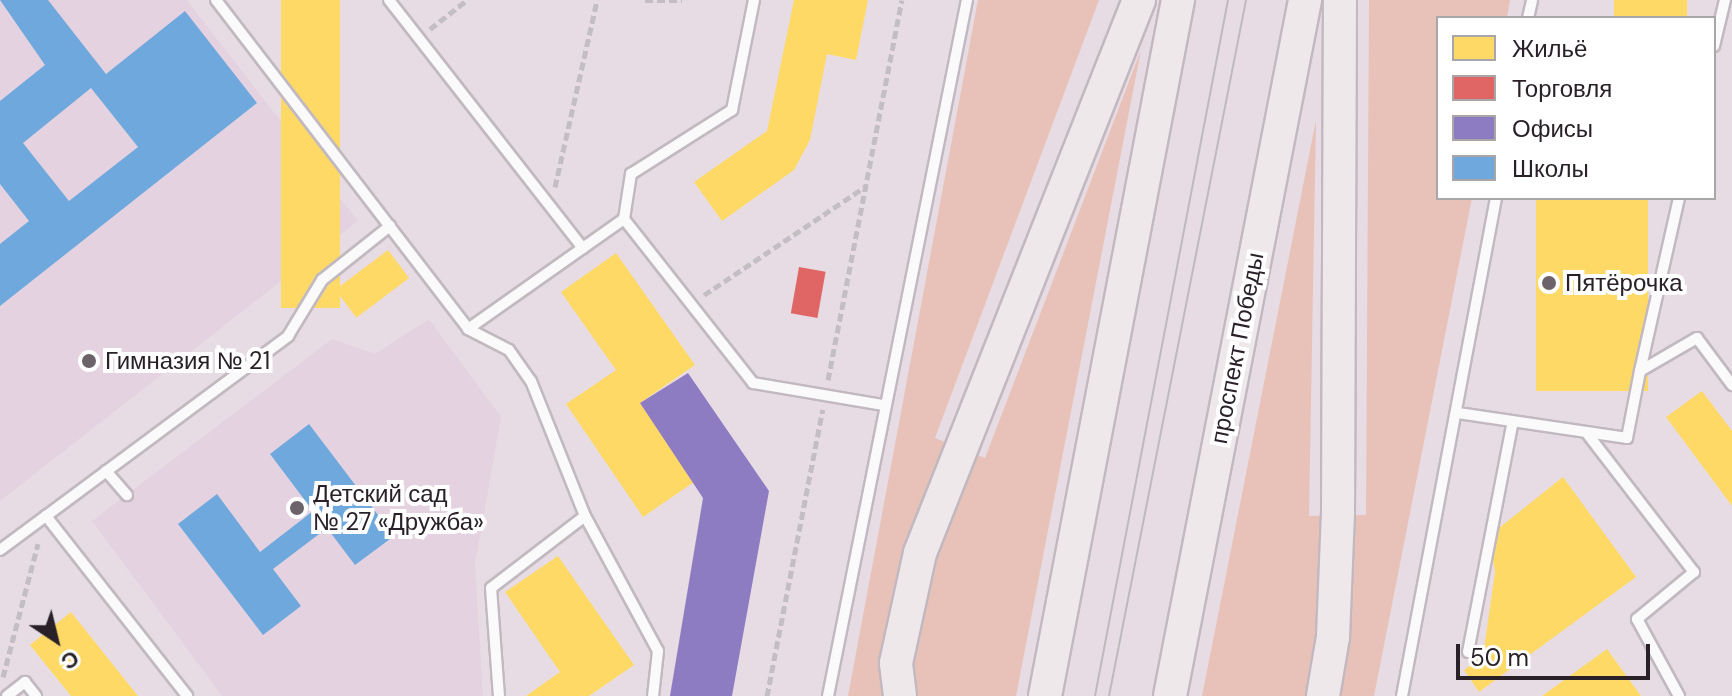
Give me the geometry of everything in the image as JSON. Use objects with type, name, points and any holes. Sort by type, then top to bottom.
[{"type":"main road","points":[[900,696],[896,663],[920,553],[1139,0]]},
{"type":"main road","points":[[1045,696],[1178,0]]},
{"type":"main road","name":"проспект Победы","points":[[1170,696],[1305,0]]},
{"type":"main road","points":[[1323,696],[1333,637],[1338,514],[1340,0]]},
{"type":"lane","points":[[216,0],[468,329],[509,350],[531,381],[585,516],[658,651],[653,696]]},
{"type":"lane","points":[[389,0],[583,248]]},
{"type":"lane","points":[[468,329],[624,219],[631,174],[732,110],[754,0]]},
{"type":"lane","points":[[828,696],[883,405],[967,0]]},
{"type":"lane","points":[[1716,38],[1725,0]]},
{"type":"lane","points":[[1402,696],[1458,413],[1496,200]]},
{"type":"lane","points":[[1458,413],[1627,438],[1679,200]]},
{"type":"lane","points":[[624,219],[753,383],[883,405]]},
{"type":"lane","points":[[0,550],[288,336],[322,280],[390,226]]},
{"type":"lane","points":[[1640,371],[1697,338],[1732,385]]},
{"type":"lane","points":[[1468,652],[1513,421]]},
{"type":"lane","points":[[1586,432],[1694,572],[1637,619],[1679,696]]},
{"type":"lane","points":[[106,471],[127,495]]},
{"type":"lane","points":[[46,516],[187,696]]},
{"type":"lane","points":[[499,696],[491,588],[585,516]]},
{"type":"lane","points":[[7,696],[25,682],[36,696]]},
{"type":"path","points":[[418,38],[467,0]]},
{"type":"path","points":[[551,207],[597,0]]},
{"type":"path","points":[[645,0],[682,0]]},
{"type":"path","points":[[767,696],[902,0]]},
{"type":"path","points":[[690,304],[866,187]]},
{"type":"path","points":[[0,687],[46,516]]},
{"type":"shaded area","name":"Гимназия № 21","points":[[0,0],[187,0],[358,221],[0,501]]},
{"type":"shaded area","points":[[978,0],[1099,0],[935,438],[985,458],[1141,50],[1016,696],[848,696]]},
{"type":"shaded area","points":[[1369,0],[1510,0],[1507,16],[1436,16],[1436,200],[1472,200],[1374,696],[1202,696],[1316,120],[1309,516],[1366,515]]},
{"type":"shaded area","name":"Детский сад № 27 «Дружба»","points":[[429,319],[501,417],[475,565],[483,696],[222,696],[92,521],[332,339],[375,354]]},
{"type":"building: Жильё","points":[[281,0],[340,0],[340,308],[281,308]]},
{"type":"building: Жильё","points":[[794,0],[868,0],[856,60],[827,54],[810,140],[794,170],[722,221],[694,182],[767,131]]},
{"type":"building: Жильё","points":[[1614,0],[1687,0],[1687,16],[1614,16]]},
{"type":"building: Жильё","points":[[1536,200],[1648,200],[1648,391],[1536,391]]},
{"type":"building: Жильё","points":[[388,250],[409,278],[356,318],[335,290]]},
{"type":"building: Жильё","points":[[616,253],[695,365],[640,403],[694,482],[643,517],[566,404],[616,370],[561,292]]},
{"type":"building: Жильё","points":[[1702,391],[1732,431],[1732,506],[1666,417]]},
{"type":"building: Жильё","points":[[1563,477],[1636,577],[1479,692],[1464,670],[1483,656],[1495,572],[1489,536]]},
{"type":"building: Жильё","points":[[558,556],[634,665],[589,696],[526,696],[560,672],[505,592]]},
{"type":"building: Жильё","points":[[71,612],[138,696],[71,696],[30,645]]},
{"type":"building: Жильё","points":[[1607,649],[1641,696],[1542,696]]},
{"type":"building: Торговля","points":[[799,267],[826,272],[817,318],[791,313]]},
{"type":"building: Офисы","points":[[688,373],[769,491],[732,696],[670,696],[703,498],[640,403]]},
{"type":"building: Школы","points":[[0,0],[48,0],[106,74],[185,11],[257,103],[0,306],[0,244],[29,221],[0,184],[0,101],[45,65]],"holes":[[[91,88],[138,147],[69,201],[23,143]]]},
{"type":"building: Школы","points":[[309,424],[394,536],[355,565],[327,528],[273,569],[301,606],[263,635],[178,524],[217,494],[260,552],[313,511],[270,454]]},
{"type":"tram line","points":[[1095,696],[1228,0]]},
{"type":"tram line","points":[[1109,696],[1246,0]]},
{"type":"place","name":"Пятёрочка","points":[[1549,283]]},
{"type":"place","name":"Гимназия № 21","points":[[89,361]]},
{"type":"place","name":"Детский сад № 27 «Дружба»","points":[[297,508]]}]
